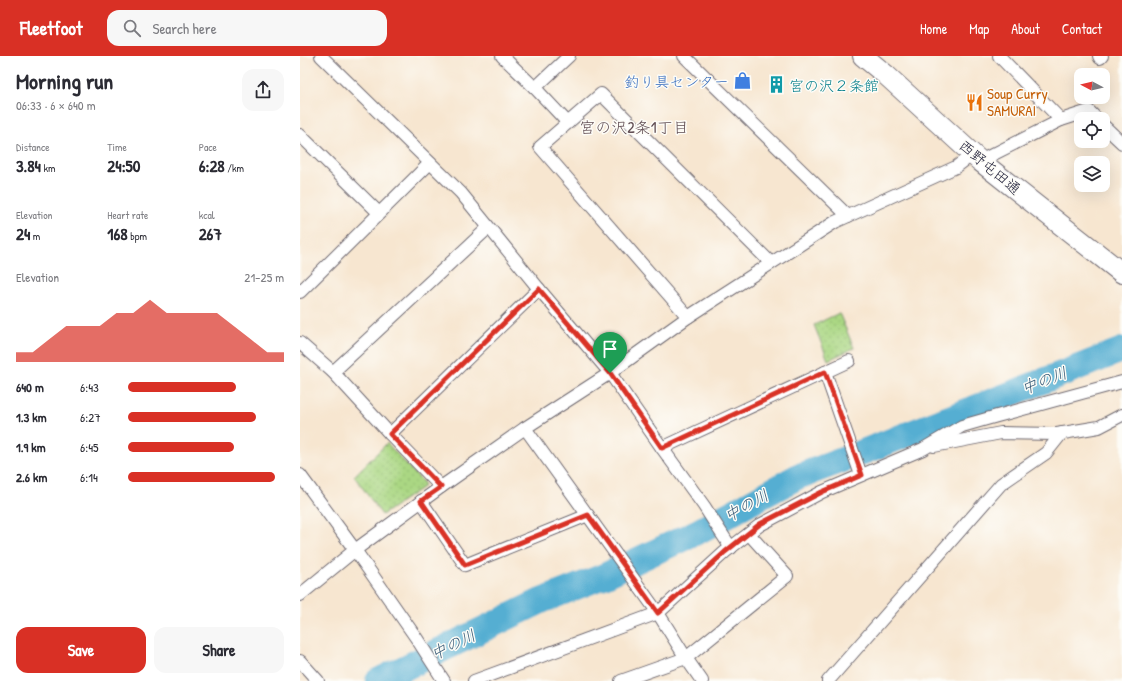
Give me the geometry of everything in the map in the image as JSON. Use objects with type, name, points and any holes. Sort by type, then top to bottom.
[{"type":"main road","name":"西野屯田通","points":[[863,56],[886,75],[976,158],[1122,273]]},
{"type":"street","points":[[321,56],[461,193],[488,228],[610,373],[704,506],[731,548]]},
{"type":"street","points":[[502,56],[568,123]]},
{"type":"street","points":[[535,88],[569,56]]},
{"type":"street","points":[[684,56],[848,216]]},
{"type":"street","points":[[999,56],[1061,120]]},
{"type":"street","points":[[688,317],[540,147],[601,94],[771,263]]},
{"type":"street","points":[[300,596],[355,550],[421,501],[525,428],[610,373],[688,317],[835,222],[1061,120],[1074,116]]},
{"type":"street","points":[[1110,130],[1120,137]]},
{"type":"street","points":[[300,135],[379,214]]},
{"type":"street","points":[[300,292],[430,163]]},
{"type":"street","points":[[333,372],[488,228]]},
{"type":"street","points":[[390,434],[539,289]]},
{"type":"street","points":[[300,343],[333,372],[441,487]]},
{"type":"street","points":[[662,448],[849,361]]},
{"type":"street","points":[[825,372],[859,469]]},
{"type":"street","points":[[923,449],[962,426],[1122,382]]},
{"type":"street","points":[[474,681],[658,613],[760,524],[822,492],[859,469],[923,449],[1001,433],[1057,434],[1099,427],[1122,416]]},
{"type":"street","points":[[525,428],[635,580],[702,681]]},
{"type":"street","points":[[828,681],[1001,484],[1046,453],[1062,433]]},
{"type":"street","points":[[300,475],[355,550],[442,676]]},
{"type":"street","points":[[421,501],[465,565],[588,515]]},
{"type":"street","points":[[621,681],[648,677],[686,658],[787,576],[748,534]]},
{"type":"street","points":[[300,661],[318,681]]},
{"type":"green space","points":[[839,313],[854,348],[828,360],[814,325]]},
{"type":"green space","points":[[387,443],[424,483],[423,487],[382,515],[354,476]]},
{"type":"waterway","name":"中の川","points":[[378,681],[541,601],[604,576],[699,531],[797,477],[1122,350]]},
{"type":"place","name":"釣り具センター","points":[[742,81]]},
{"type":"place","name":"宮の沢２条館","points":[[776,85]]},
{"type":"place","name":"Soup Curry SAMURAI","points":[[974,102]]},
{"type":"district","name":"宮の沢2条1丁目","points":[[634,127]]},
{"type":"route","points":[[539,289],[610,373],[662,448],[825,372],[862,475],[822,492],[760,524],[725,552],[658,613],[588,515],[465,565],[421,501],[441,487],[390,434],[539,289]]}]
